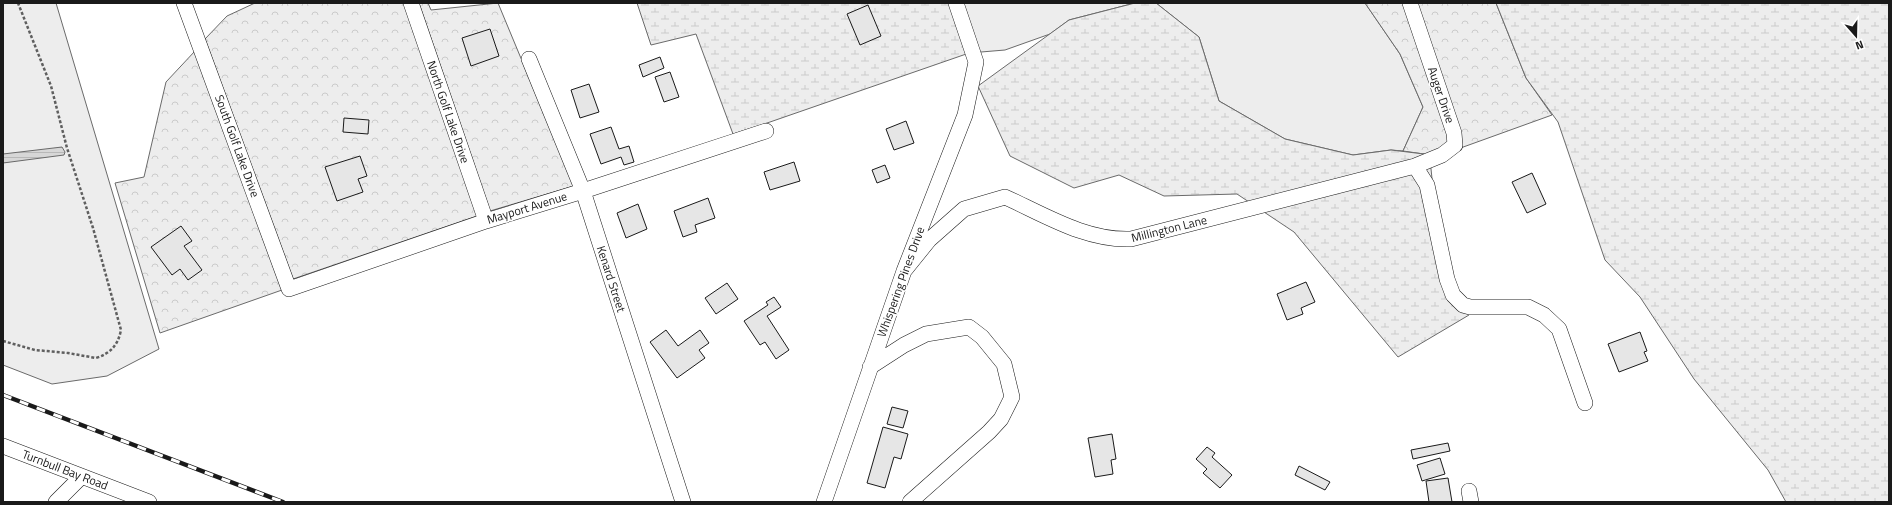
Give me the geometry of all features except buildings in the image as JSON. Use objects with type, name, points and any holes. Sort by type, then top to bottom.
[{"type":"street","name":"South Golf Lake Drive","points":[[184,3],[289,289]]},
{"type":"street","name":"North Golf Lake Drive","points":[[411,3],[486,221]]},
{"type":"street","name":"Whispering Pines Drive","points":[[824,502],[904,271],[965,115],[976,62],[956,3]]},
{"type":"street","name":"Auger Drive","points":[[1410,3],[1454,133],[1455,145],[1442,155],[1415,166]]},
{"type":"street","name":"Kenard Street","points":[[529,59],[583,191],[683,502]]},
{"type":"street","name":"Mayport Avenue","points":[[289,289],[486,221],[766,131]]},
{"type":"street","name":"Millington Lane","points":[[904,271],[929,240],[964,209],[1005,197],[1085,233],[1113,240],[1131,239],[1415,166]]},
{"type":"street","points":[[1415,166],[1427,185],[1447,279],[1453,295],[1463,305],[1470,307],[1528,307],[1544,315],[1559,329],[1585,403]]},
{"type":"street","points":[[870,367],[904,345],[926,334],[969,327],[982,337],[1004,364],[1012,397],[1001,419],[989,432],[910,502]]},
{"type":"street","name":"Turnbull Bay Road","points":[[3,446],[149,502]]},
{"type":"street","points":[[56,502],[81,477]]},
{"type":"path","points":[[3,341],[35,350],[68,353],[96,358],[113,349],[119,338],[121,330],[95,234],[67,148],[51,86],[18,3]]},
{"type":"shaded area","points":[[3,3],[56,3],[159,349],[107,376],[52,384],[3,365]]},
{"type":"shaded area","points":[[955,3],[1135,3],[1069,20],[1050,34],[1005,50],[969,53]]},
{"type":"shaded area","points":[[1156,3],[1365,3],[1400,54],[1423,107],[1403,151],[1391,150],[1353,155],[1285,139],[1219,101],[1199,37]]},
{"type":"shaded area","points":[[62,147],[65,152],[64,155],[3,163],[3,154]]},
{"type":"green space","points":[[255,3],[404,3],[477,216],[293,279],[205,39],[227,16]]},
{"type":"green space","points":[[419,3],[428,3],[431,10],[498,3],[574,186],[490,211]]},
{"type":"green space","points":[[637,3],[955,3],[972,52],[733,134],[696,34],[651,45]]},
{"type":"green space","points":[[1135,3],[1156,3],[1199,37],[1219,101],[1285,139],[1353,155],[1391,150],[1424,154],[1430,159],[1440,257],[1469,315],[1398,357],[1294,232],[1237,194],[1164,196],[1119,175],[1074,188],[1010,156],[978,86],[1069,20]]},
{"type":"green space","points":[[1365,3],[1496,3],[1526,78],[1552,115],[1430,159],[1424,154],[1403,151],[1423,107],[1400,54]]},
{"type":"green space","points":[[1496,3],[1889,3],[1889,502],[1786,502],[1768,470],[1694,379],[1640,297],[1605,260],[1558,122],[1526,78]]},
{"type":"green space","points":[[195,51],[282,290],[160,333],[115,183],[144,177],[166,82]]},
{"type":"railway","points":[[3,395],[283,502]]}]
